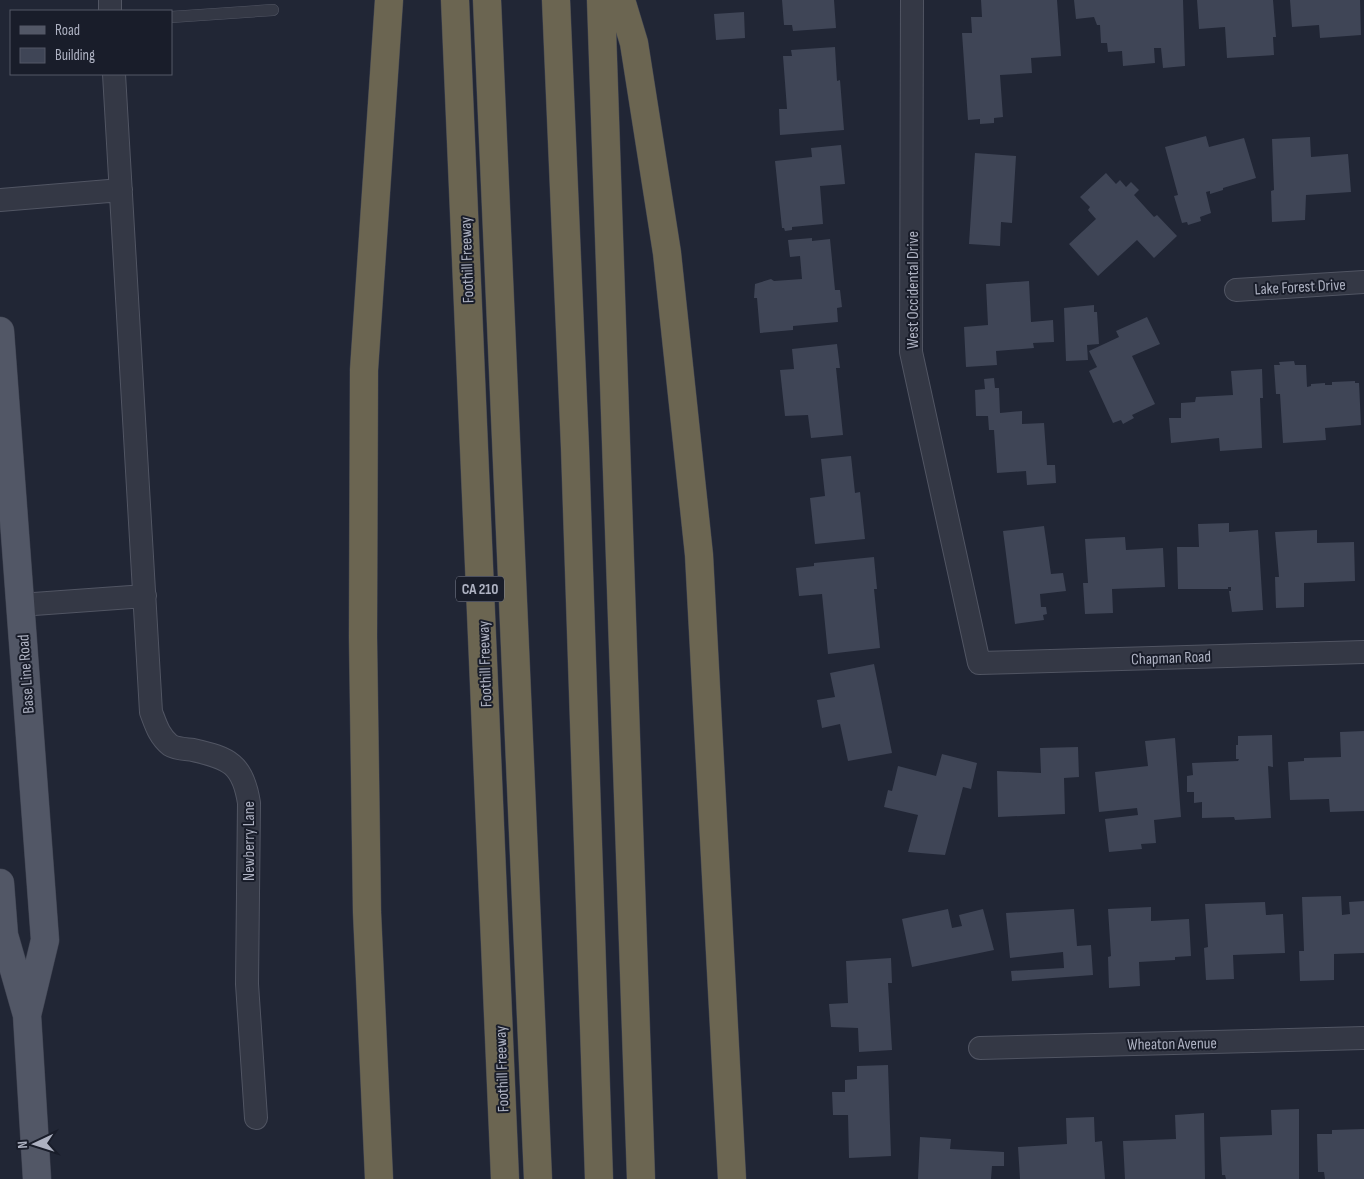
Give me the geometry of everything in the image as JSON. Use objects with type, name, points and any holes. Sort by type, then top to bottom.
[{"type":"highway","points":[[379,1179],[367,912],[363,637],[364,370],[389,0]]},
{"type":"highway","name":"Foothill Freeway","points":[[455,0],[505,1179]]},
{"type":"highway","points":[[488,0],[538,1179]]},
{"type":"highway","points":[[556,0],[575,448],[599,1179]]},
{"type":"highway","points":[[601,0],[641,1179]]},
{"type":"highway","points":[[621,0],[634,42],[667,253],[699,555],[732,1179]]},
{"type":"main road","name":"Base Line Road","points":[[0,331],[45,940],[27,1015]]},
{"type":"main road","name":"Base Line Road","points":[[0,882],[2,935],[27,1015],[37,1179]]},
{"type":"street","name":"West Occidental Drive","points":[[912,0],[911,352],[979,663]]},
{"type":"street","name":"Newberry Lane","points":[[114,75],[151,712],[158,731],[172,746],[219,757],[238,770],[246,781],[249,802],[247,984],[256,1118]]},
{"type":"street","points":[[0,200],[121,190]]},
{"type":"street","name":"Lake Forest Drive","points":[[1236,290],[1364,282]]},
{"type":"street","points":[[20,605],[145,596]]},
{"type":"street","name":"Chapman Road","points":[[979,663],[1364,652]]},
{"type":"street","name":"Wheaton Avenue","points":[[980,1048],[1364,1038]]},
{"type":"lane","points":[[172,17],[273,10]]},
{"type":"building","points":[[782,0],[834,0],[836,28],[793,31],[792,25],[784,25]]},
{"type":"building","points":[[981,0],[1057,0],[1061,56],[1031,58],[1032,73],[1000,75],[1003,117],[994,118],[994,123],[980,124],[980,119],[968,120],[962,33],[972,33],[971,17],[982,17]]},
{"type":"building","points":[[1074,0],[1183,0],[1185,66],[1163,68],[1161,48],[1154,48],[1155,63],[1123,66],[1122,51],[1108,52],[1107,43],[1101,43],[1100,25],[1097,25],[1094,17],[1076,19]]},
{"type":"building","points":[[1197,0],[1273,0],[1276,37],[1273,37],[1274,55],[1227,58],[1225,27],[1199,29]]},
{"type":"building","points":[[1290,0],[1360,0],[1361,35],[1320,38],[1319,25],[1292,27]]},
{"type":"building","points":[[744,12],[745,38],[716,40],[714,14]]},
{"type":"building","points":[[835,47],[837,81],[840,80],[844,130],[780,135],[779,109],[787,109],[783,56],[792,56],[791,50]]},
{"type":"building","points":[[1206,136],[1209,147],[1244,138],[1256,178],[1210,194],[1210,191],[1206,192],[1211,213],[1200,217],[1201,221],[1188,225],[1187,222],[1182,223],[1174,196],[1178,195],[1165,147]]},
{"type":"building","points":[[1310,137],[1311,157],[1348,154],[1351,192],[1306,195],[1305,220],[1272,222],[1271,191],[1274,190],[1272,139]]},
{"type":"building","points":[[841,145],[845,184],[820,186],[823,224],[792,227],[792,230],[785,231],[782,228],[775,161],[812,157],[811,148]]},
{"type":"building","points":[[975,153],[1016,156],[1012,223],[1001,222],[1000,246],[969,244]]},
{"type":"building","points":[[1106,173],[1116,184],[1120,180],[1126,187],[1131,182],[1139,190],[1134,195],[1154,217],[1157,215],[1177,236],[1154,258],[1137,240],[1098,276],[1069,244],[1096,219],[1088,210],[1090,207],[1080,197]]},
{"type":"building","points":[[812,238],[812,241],[830,239],[835,290],[840,290],[842,307],[837,308],[838,322],[793,326],[793,330],[760,333],[757,298],[754,298],[755,284],[771,279],[774,281],[802,279],[800,256],[790,257],[788,240]]},
{"type":"building","points":[[1029,281],[1031,322],[1053,320],[1054,342],[1033,343],[1034,348],[996,351],[997,365],[966,367],[964,327],[988,325],[986,284]]},
{"type":"building","points":[[1094,305],[1094,312],[1097,312],[1099,344],[1087,345],[1088,360],[1066,361],[1064,308]]},
{"type":"building","points":[[1147,317],[1160,344],[1132,356],[1155,404],[1132,415],[1134,418],[1123,424],[1121,420],[1113,423],[1089,371],[1097,367],[1089,351],[1119,337],[1116,331]]},
{"type":"building","points":[[837,344],[840,368],[836,368],[843,435],[811,438],[808,415],[785,416],[780,370],[794,369],[792,349]]},
{"type":"building","points":[[1294,361],[1295,365],[1306,365],[1307,387],[1311,386],[1311,384],[1325,383],[1325,385],[1332,385],[1332,382],[1355,381],[1355,383],[1359,383],[1361,425],[1325,428],[1326,440],[1283,443],[1280,394],[1276,394],[1274,365],[1280,365],[1279,362]]},
{"type":"building","points":[[1262,369],[1263,398],[1260,398],[1262,448],[1220,451],[1219,438],[1171,443],[1169,418],[1181,418],[1181,403],[1195,402],[1196,397],[1233,395],[1231,371]]},
{"type":"building","points":[[994,378],[995,388],[999,388],[1000,413],[1022,411],[1022,424],[1044,423],[1047,465],[1055,465],[1056,483],[1027,485],[1026,471],[997,473],[994,430],[989,430],[988,416],[976,416],[975,390],[985,389],[984,379]]},
{"type":"building","points":[[851,456],[855,493],[860,492],[865,539],[815,544],[810,498],[825,496],[821,459]]},
{"type":"building","points":[[1229,523],[1229,532],[1258,530],[1263,610],[1232,612],[1229,591],[1231,591],[1231,587],[1228,587],[1228,589],[1178,589],[1177,547],[1199,547],[1198,524]]},
{"type":"building","points":[[1044,526],[1051,574],[1063,573],[1066,591],[1040,594],[1041,607],[1046,607],[1047,614],[1043,615],[1044,620],[1015,624],[1003,531]]},
{"type":"building","points":[[1317,530],[1317,543],[1354,542],[1355,581],[1304,583],[1304,607],[1276,608],[1275,577],[1279,577],[1275,532]]},
{"type":"building","points":[[1125,537],[1126,550],[1163,548],[1165,587],[1112,589],[1113,613],[1085,614],[1083,583],[1088,583],[1085,539]]},
{"type":"building","points":[[874,557],[877,589],[874,589],[880,648],[828,654],[822,594],[799,596],[796,568],[814,566],[814,563]]},
{"type":"building","points":[[874,664],[892,753],[848,761],[840,724],[822,728],[817,700],[835,697],[830,673]]},
{"type":"building","points":[[1364,731],[1364,811],[1330,812],[1329,799],[1290,800],[1288,762],[1304,761],[1304,758],[1341,757],[1340,732]]},
{"type":"building","points":[[1272,735],[1273,767],[1268,766],[1271,818],[1235,820],[1234,817],[1202,818],[1202,802],[1194,803],[1194,792],[1187,792],[1187,776],[1193,775],[1192,763],[1238,761],[1239,759],[1236,759],[1236,745],[1238,745],[1238,736]]},
{"type":"building","points":[[1175,738],[1181,817],[1154,820],[1156,843],[1141,844],[1142,849],[1109,852],[1105,819],[1138,815],[1137,808],[1099,812],[1095,772],[1148,766],[1145,741]]},
{"type":"building","points":[[1078,747],[1079,777],[1064,778],[1065,814],[998,817],[997,771],[1041,773],[1040,748]]},
{"type":"building","points":[[942,754],[977,763],[971,789],[963,787],[945,855],[908,852],[918,815],[884,807],[888,790],[892,791],[898,766],[936,776]]},
{"type":"building","points":[[1341,896],[1342,915],[1350,914],[1349,902],[1364,901],[1364,953],[1334,954],[1334,980],[1300,981],[1299,951],[1304,951],[1302,897]]},
{"type":"building","points":[[1265,902],[1266,915],[1283,914],[1285,953],[1233,955],[1234,979],[1206,980],[1204,948],[1208,947],[1205,904]]},
{"type":"building","points":[[1151,907],[1151,921],[1189,919],[1191,956],[1175,957],[1175,960],[1139,962],[1140,986],[1109,988],[1108,957],[1111,956],[1108,909]]},
{"type":"building","points":[[948,909],[952,928],[962,926],[959,915],[983,909],[994,950],[912,967],[902,919]]},
{"type":"building","points":[[1074,909],[1077,946],[1091,945],[1093,975],[1012,981],[1011,971],[1064,968],[1063,952],[1010,958],[1006,913]]},
{"type":"building","points":[[891,958],[892,983],[888,983],[892,1050],[859,1052],[858,1028],[831,1027],[829,1004],[848,1003],[846,961]]},
{"type":"building","points":[[888,1065],[891,1156],[849,1158],[848,1115],[833,1115],[832,1092],[845,1092],[845,1080],[857,1079],[857,1066]]},
{"type":"building","points":[[1299,1109],[1299,1179],[1226,1179],[1225,1175],[1222,1175],[1220,1137],[1272,1135],[1271,1110]]},
{"type":"building","points":[[1204,1113],[1205,1179],[1125,1179],[1123,1141],[1176,1139],[1175,1115]]},
{"type":"building","points":[[1094,1117],[1095,1142],[1102,1141],[1105,1179],[1020,1179],[1018,1147],[1067,1144],[1066,1118]]},
{"type":"building","points":[[1364,1129],[1364,1179],[1325,1179],[1324,1172],[1318,1172],[1317,1134],[1332,1134],[1332,1130]]},
{"type":"building","points":[[920,1137],[951,1139],[950,1149],[1004,1152],[1004,1166],[992,1166],[991,1179],[918,1179]]}]
